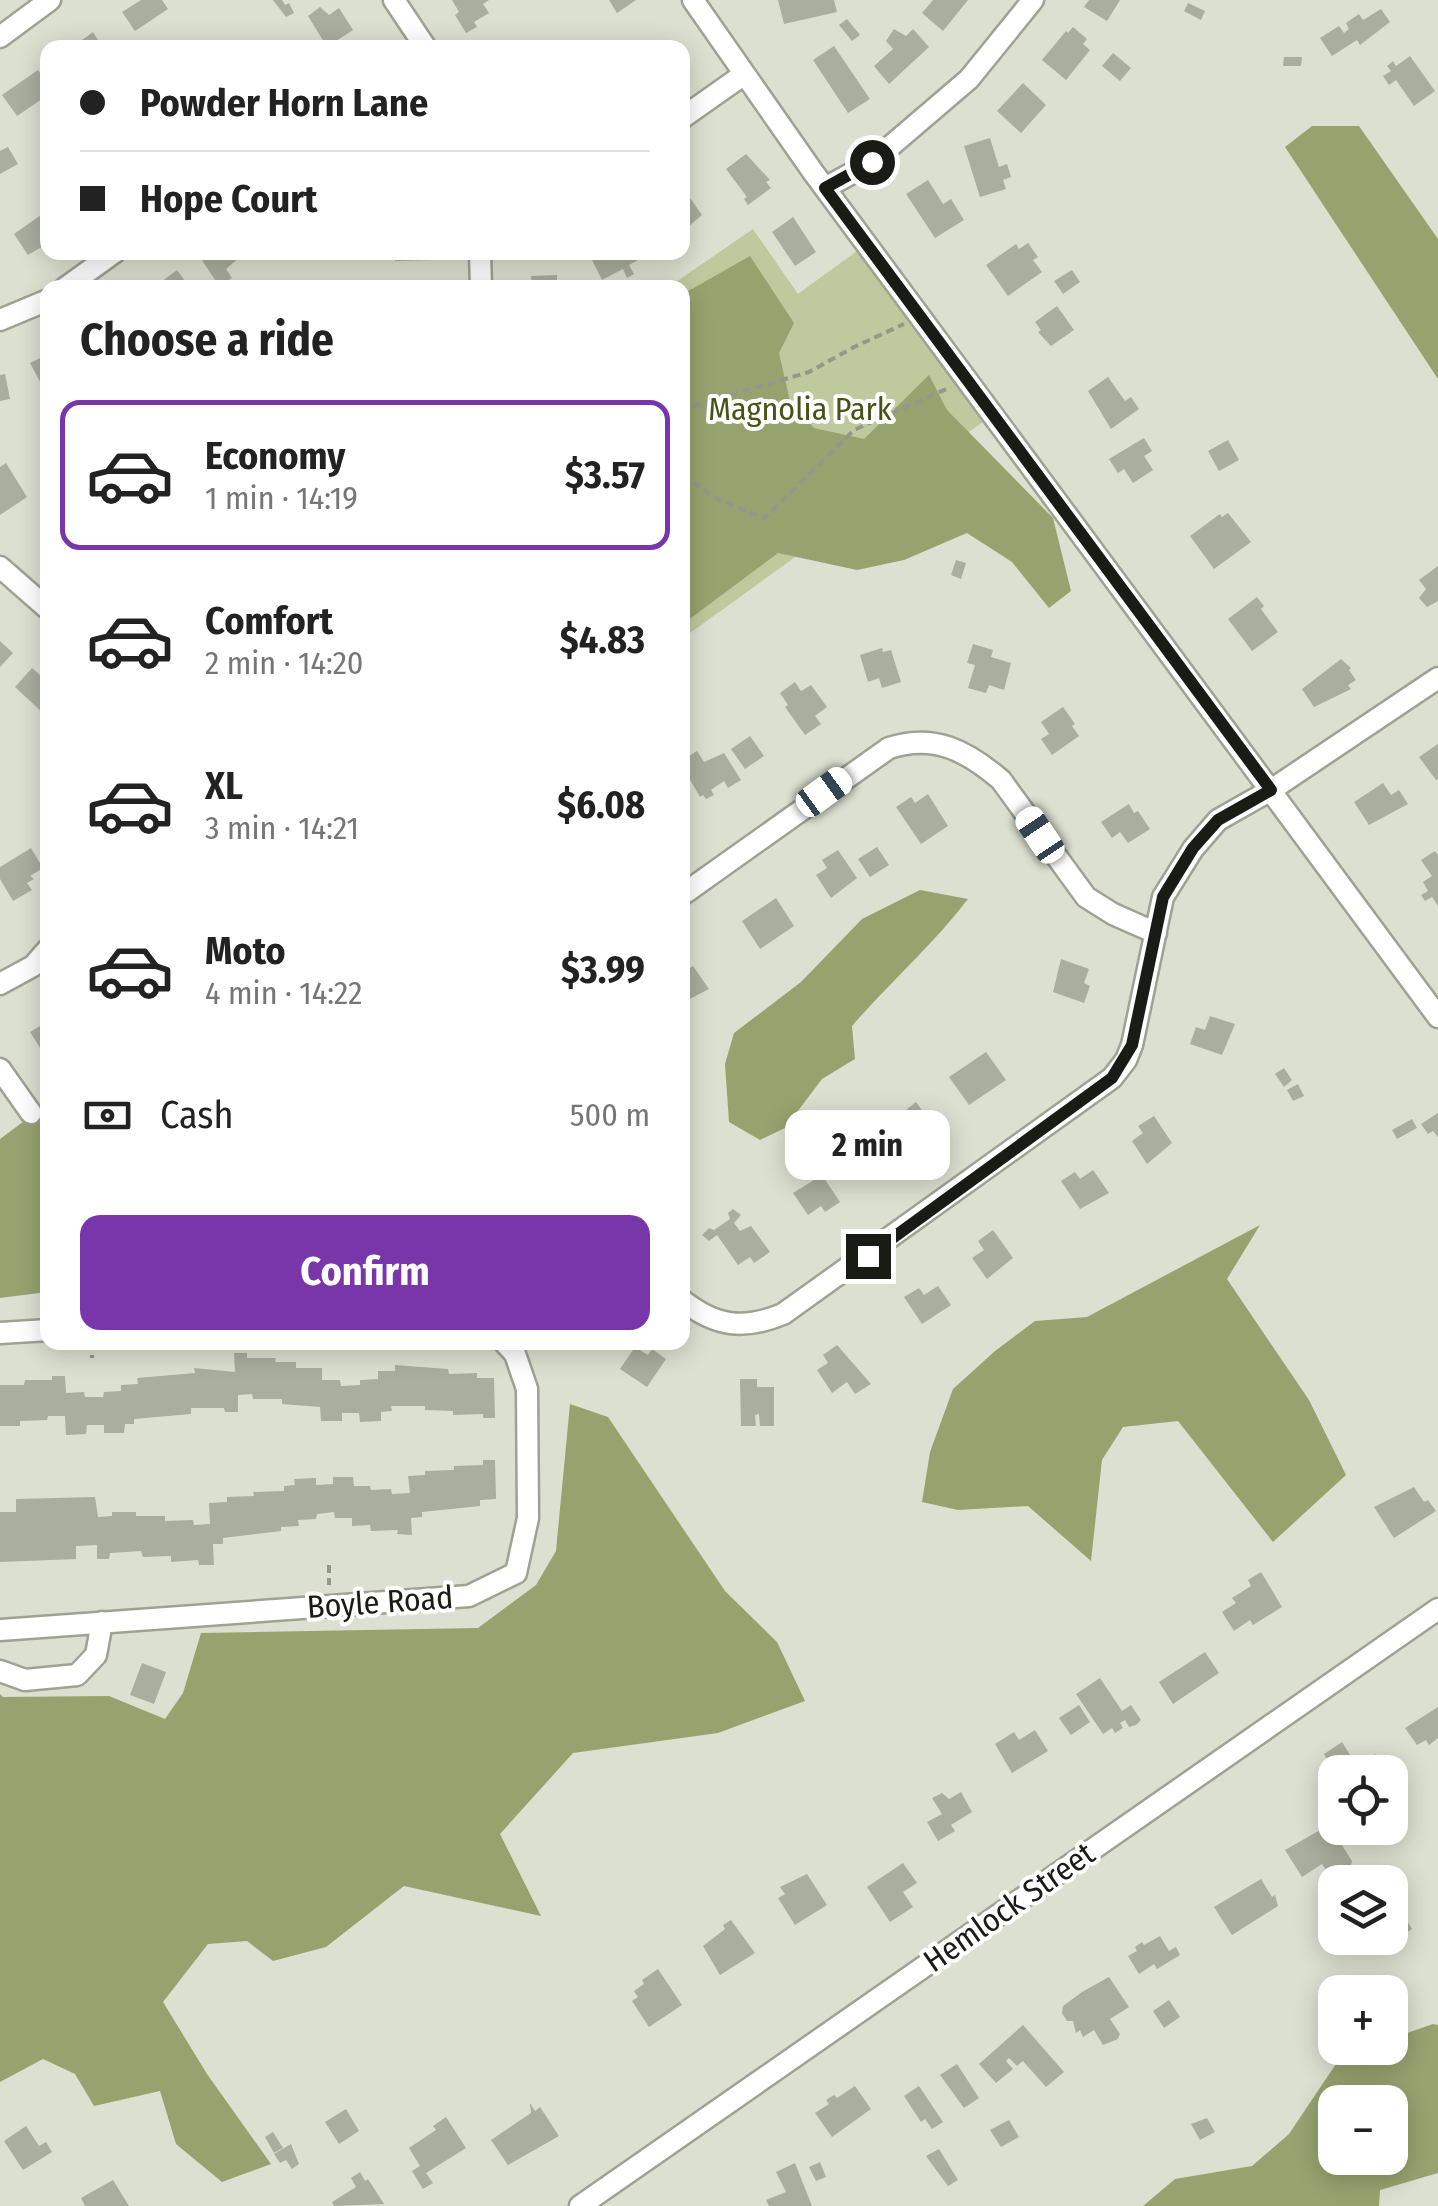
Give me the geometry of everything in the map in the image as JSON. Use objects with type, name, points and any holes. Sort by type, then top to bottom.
[{"type":"street","points":[[0,37],[50,0]]},
{"type":"street","points":[[394,0],[417,40]]},
{"type":"street","points":[[693,0],[825,188],[1438,1017]]},
{"type":"street","points":[[825,188],[872,162],[970,79],[1033,0]]},
{"type":"street","points":[[690,112],[743,75]]},
{"type":"street","points":[[76,280],[104,260]]},
{"type":"street","points":[[0,320],[40,303]]},
{"type":"street","points":[[0,567],[40,603]]},
{"type":"street","points":[[690,1306],[711,1320],[729,1326],[747,1326],[783,1314],[1093,1094],[1112,1078],[1132,1045],[1163,897],[1193,848],[1218,820],[1271,790],[1438,678]]},
{"type":"street","points":[[690,888],[876,756],[889,748],[921,740],[964,753],[984,766],[1001,780],[1086,897],[1156,933]]},
{"type":"street","points":[[0,984],[40,958]]},
{"type":"street","points":[[0,1069],[31,1113]]},
{"type":"street","points":[[0,1333],[40,1330]]},
{"type":"street","name":"Boyle Road","points":[[0,1630],[469,1596],[516,1573],[528,1518],[527,1389],[511,1350]]},
{"type":"street","name":"Hemlock Street","points":[[580,2206],[1438,1609]]},
{"type":"street","points":[[0,1671],[25,1680],[77,1675],[96,1655],[102,1622]]},
{"type":"path","points":[[690,407],[809,372],[854,346],[920,317]]},
{"type":"path","points":[[690,481],[718,500],[766,518],[854,430],[967,380]]},
{"type":"path","points":[[92,1350],[92,1358]]},
{"type":"green space","points":[[1312,126],[1359,126],[1438,239],[1438,379],[1285,147]]},
{"type":"green space","name":"Magnolia Park","points":[[753,229],[798,294],[861,248],[987,419],[690,633],[690,280],[679,280]]},
{"type":"green space","name":"Magnolia Park","points":[[750,256],[794,323],[779,353],[790,401],[814,428],[864,439],[929,375],[947,410],[1053,518],[1071,591],[1049,608],[1012,562],[967,533],[904,560],[857,570],[778,553],[690,619],[690,290]]},
{"type":"green space","points":[[920,890],[968,899],[852,1026],[855,1059],[822,1079],[785,1128],[760,1140],[729,1122],[725,1064],[734,1033],[801,982],[862,919]]},
{"type":"green space","points":[[40,1109],[40,1293],[0,1298],[0,1139]]},
{"type":"green space","points":[[1260,1225],[1227,1279],[1309,1400],[1346,1475],[1273,1542],[1178,1421],[1123,1427],[1102,1460],[1091,1561],[1028,1506],[958,1510],[922,1502],[930,1452],[953,1389],[995,1351],[1035,1321],[1087,1317]]},
{"type":"green space","points":[[570,1404],[608,1417],[725,1591],[777,1642],[805,1701],[718,1733],[573,1753],[500,1834],[541,1916],[404,1886],[326,1947],[273,1961],[247,1941],[208,1944],[163,2002],[207,2074],[271,2164],[222,2182],[176,2144],[160,2091],[94,2106],[75,2074],[43,2059],[0,2082],[0,1694],[109,1696],[165,1719],[183,1693],[201,1633],[478,1628],[536,1585],[556,1551]]},
{"type":"green space","points":[[1438,2025],[1438,2173],[1380,2190],[1379,2206],[1143,2206],[1175,2179],[1252,2166],[1289,2134],[1318,2091],[1318,2175],[1408,2175],[1408,2085],[1322,2085],[1335,2065],[1408,2065],[1408,2033]]},
{"type":"building","points":[[141,0],[162,0],[168,9],[135,31],[122,12]]},
{"type":"building","points":[[273,0],[289,3],[294,13],[286,17]]},
{"type":"building","points":[[452,0],[489,0],[483,4],[489,13],[474,22],[477,27],[466,33],[455,15],[459,12]]},
{"type":"building","points":[[609,0],[636,0],[617,13]]},
{"type":"building","points":[[778,0],[834,0],[837,12],[784,24]]},
{"type":"building","points":[[933,0],[968,0],[943,31],[922,13]]},
{"type":"building","points":[[1089,0],[1120,0],[1107,21],[1084,7]]},
{"type":"building","points":[[1188,3],[1205,11],[1201,20],[1184,11]]},
{"type":"building","points":[[320,7],[329,15],[339,8],[353,30],[338,40],[323,40],[308,16]]},
{"type":"building","points":[[1381,9],[1390,22],[1360,45],[1357,40],[1332,56],[1320,38],[1339,26],[1344,33],[1349,29],[1346,23],[1359,14],[1363,20]]},
{"type":"building","points":[[847,19],[860,35],[852,41],[839,25]]},
{"type":"building","points":[[1073,27],[1087,39],[1083,44],[1090,50],[1066,80],[1042,60]]},
{"type":"building","points":[[894,29],[906,36],[913,29],[929,47],[889,84],[874,66],[893,49],[886,41]]},
{"type":"building","points":[[93,32],[98,40],[82,40]]},
{"type":"building","points":[[834,46],[870,99],[848,113],[813,60]]},
{"type":"building","points":[[1113,53],[1131,68],[1120,81],[1102,66]]},
{"type":"building","points":[[1410,56],[1435,91],[1414,106],[1396,80],[1389,85],[1383,76],[1391,71],[1387,66],[1393,61],[1396,66]]},
{"type":"building","points":[[1284,57],[1302,57],[1301,66],[1283,66]]},
{"type":"building","points":[[38,70],[40,73],[40,100],[17,116],[2,95]]},
{"type":"building","points":[[1023,83],[1046,105],[1021,133],[997,111]]},
{"type":"building","points":[[990,138],[999,167],[1007,164],[1011,177],[1003,180],[1006,189],[980,197],[964,146]]},
{"type":"building","points":[[8,147],[18,164],[0,174],[0,151]]},
{"type":"building","points":[[746,154],[770,180],[766,182],[771,188],[748,205],[744,199],[747,197],[726,169]]},
{"type":"building","points":[[928,180],[943,204],[951,199],[964,220],[935,238],[906,194]]},
{"type":"building","points":[[690,198],[702,215],[690,225]]},
{"type":"building","points":[[40,216],[40,248],[28,255],[14,234]]},
{"type":"building","points":[[793,217],[816,252],[795,266],[772,232]]},
{"type":"building","points":[[1028,243],[1042,272],[1008,296],[986,265],[1016,244],[1019,249]]},
{"type":"building","points":[[202,260],[237,260],[226,269],[232,278],[215,280]]},
{"type":"building","points":[[592,260],[638,260],[629,265],[634,274],[627,278],[623,269],[602,280]]},
{"type":"building","points":[[177,270],[184,280],[164,280]]},
{"type":"building","points":[[1072,270],[1080,282],[1063,294],[1054,281]]},
{"type":"building","points":[[557,275],[557,280],[531,280],[531,276]]},
{"type":"building","points":[[1057,306],[1074,330],[1051,346],[1038,332],[1041,330],[1035,322]]},
{"type":"building","points":[[40,358],[40,382],[30,363]]},
{"type":"building","points":[[5,374],[10,399],[0,401],[0,375]]},
{"type":"building","points":[[1108,377],[1125,401],[1131,397],[1139,409],[1111,429],[1088,391]]},
{"type":"building","points":[[1144,438],[1152,451],[1144,456],[1153,470],[1133,483],[1124,469],[1118,473],[1109,459]]},
{"type":"building","points":[[1228,440],[1239,460],[1219,471],[1208,451]]},
{"type":"building","points":[[6,463],[27,497],[0,515],[0,467]]},
{"type":"building","points":[[1228,513],[1251,542],[1214,569],[1190,536],[1220,514],[1222,517]]},
{"type":"building","points":[[956,560],[966,563],[961,579],[951,575]]},
{"type":"building","points":[[1438,566],[1438,601],[1427,607],[1419,598],[1426,589],[1419,580]]},
{"type":"building","points":[[1257,597],[1278,632],[1252,651],[1228,619]]},
{"type":"building","points":[[0,641],[13,653],[0,667]]},
{"type":"building","points":[[973,644],[993,650],[991,657],[1011,663],[1004,690],[989,685],[986,693],[968,688],[975,665],[967,663]]},
{"type":"building","points":[[882,648],[883,652],[891,650],[901,682],[882,688],[879,678],[868,682],[860,655]]},
{"type":"building","points":[[1341,659],[1356,680],[1348,685],[1351,689],[1314,707],[1302,689]]},
{"type":"building","points":[[32,668],[40,675],[40,710],[15,687]]},
{"type":"building","points":[[795,682],[801,691],[811,685],[827,707],[815,716],[821,724],[805,735],[780,693]]},
{"type":"building","points":[[1063,707],[1079,736],[1052,755],[1041,739],[1049,734],[1041,722]]},
{"type":"building","points":[[750,736],[764,756],[745,769],[731,749]]},
{"type":"building","points":[[1438,744],[1438,779],[1436,780],[1419,757]]},
{"type":"building","points":[[697,751],[704,762],[724,753],[741,780],[728,788],[724,781],[711,790],[714,795],[700,797],[690,780],[690,755]]},
{"type":"building","points":[[1383,783],[1391,795],[1399,790],[1408,804],[1369,825],[1354,802]]},
{"type":"building","points":[[928,794],[948,826],[921,844],[896,807],[911,797],[915,803]]},
{"type":"building","points":[[1129,804],[1150,829],[1128,843],[1120,832],[1112,838],[1101,822]]},
{"type":"building","points":[[877,847],[889,865],[870,877],[858,859]]},
{"type":"building","points":[[31,848],[40,863],[40,870],[27,883],[32,890],[13,901],[0,879],[0,867]]},
{"type":"building","points":[[838,850],[857,878],[831,898],[816,875],[827,868],[822,860]]},
{"type":"building","points":[[1435,851],[1438,906],[1432,897],[1425,901],[1421,895],[1428,891],[1423,882],[1432,876],[1421,860]]},
{"type":"building","points":[[776,898],[794,926],[760,949],[742,921]]},
{"type":"building","points":[[1061,959],[1089,969],[1084,983],[1090,986],[1084,1003],[1053,992]]},
{"type":"building","points":[[693,966],[709,989],[690,999]]},
{"type":"building","points":[[1210,1016],[1235,1024],[1222,1055],[1190,1044],[1196,1027],[1205,1030]]},
{"type":"building","points":[[40,1026],[40,1048],[30,1032]]},
{"type":"building","points":[[986,1052],[1006,1080],[969,1105],[949,1077]]},
{"type":"building","points":[[1284,1068],[1292,1080],[1284,1087],[1275,1074]]},
{"type":"building","points":[[1298,1084],[1304,1096],[1293,1101],[1287,1090]]},
{"type":"building","points":[[916,1102],[933,1125],[922,1133],[926,1139],[910,1150],[890,1123]]},
{"type":"building","points":[[1438,1113],[1438,1137],[1433,1131],[1428,1134],[1421,1124]]},
{"type":"building","points":[[1154,1116],[1172,1143],[1147,1164],[1132,1141],[1143,1133],[1138,1126]]},
{"type":"building","points":[[1412,1119],[1417,1128],[1397,1139],[1392,1130]]},
{"type":"building","points":[[1093,1170],[1109,1193],[1080,1209],[1061,1181],[1075,1172],[1080,1179]]},
{"type":"building","points":[[822,1175],[840,1202],[825,1212],[821,1206],[808,1215],[793,1193]]},
{"type":"building","points":[[733,1209],[741,1215],[734,1223],[740,1231],[751,1226],[770,1252],[754,1263],[750,1257],[738,1265],[717,1235],[709,1241],[702,1235],[730,1219],[728,1213]]},
{"type":"building","points":[[993,1230],[1013,1258],[987,1279],[972,1258],[984,1250],[978,1241]]},
{"type":"building","points":[[938,1286],[951,1305],[922,1324],[904,1297],[919,1288],[924,1295]]},
{"type":"building","points":[[837,1345],[871,1384],[855,1394],[847,1382],[832,1393],[817,1370],[828,1363],[823,1355]]},
{"type":"building","points":[[633,1350],[648,1355],[653,1350],[666,1359],[647,1387],[620,1369]]},
{"type":"building","points":[[234,1353],[247,1353],[247,1358],[296,1362],[296,1368],[322,1368],[322,1380],[340,1380],[341,1386],[378,1379],[378,1371],[395,1371],[395,1365],[448,1369],[449,1374],[477,1373],[477,1378],[494,1378],[495,1418],[483,1418],[483,1414],[453,1415],[453,1411],[425,1410],[425,1406],[391,1406],[392,1411],[381,1412],[381,1421],[360,1422],[359,1413],[342,1413],[342,1421],[321,1421],[320,1407],[282,1404],[282,1399],[253,1399],[252,1394],[238,1395],[238,1412],[191,1408],[191,1414],[134,1419],[134,1424],[125,1424],[124,1433],[104,1433],[104,1425],[87,1425],[86,1434],[66,1435],[65,1416],[20,1421],[20,1426],[0,1426],[0,1385],[24,1385],[25,1380],[65,1376],[66,1393],[103,1397],[104,1392],[121,1391],[121,1385],[138,1384],[137,1378],[195,1373],[194,1368],[235,1372]]},
{"type":"building","points":[[740,1379],[757,1379],[757,1387],[774,1387],[774,1426],[760,1426],[759,1414],[755,1415],[756,1426],[741,1426]]},
{"type":"building","points":[[483,1460],[495,1460],[496,1499],[480,1500],[480,1506],[422,1512],[422,1517],[411,1518],[412,1535],[397,1534],[398,1530],[371,1531],[370,1525],[352,1526],[352,1518],[335,1518],[334,1512],[298,1520],[299,1526],[281,1527],[281,1531],[223,1538],[223,1544],[213,1544],[214,1565],[199,1565],[198,1560],[171,1562],[171,1556],[143,1557],[141,1551],[110,1553],[109,1559],[97,1559],[97,1545],[76,1546],[76,1559],[0,1562],[0,1512],[16,1512],[16,1499],[95,1497],[98,1517],[112,1516],[112,1512],[136,1512],[136,1516],[165,1516],[165,1521],[210,1524],[209,1503],[227,1502],[227,1497],[254,1496],[253,1492],[284,1491],[284,1486],[295,1485],[294,1479],[316,1478],[316,1485],[333,1484],[333,1477],[353,1477],[354,1486],[391,1489],[392,1494],[410,1493],[408,1476],[454,1470],[454,1466],[483,1465]]},
{"type":"building","points":[[1414,1487],[1436,1511],[1394,1538],[1374,1507]]},
{"type":"building","points":[[1261,1572],[1282,1607],[1253,1625],[1250,1620],[1234,1631],[1222,1612],[1236,1603],[1232,1598],[1251,1586],[1248,1580]]},
{"type":"building","points":[[1205,1652],[1219,1673],[1173,1704],[1159,1682]]},
{"type":"building","points":[[142,1663],[166,1672],[154,1704],[130,1695]]},
{"type":"building","points":[[1100,1678],[1122,1711],[1131,1705],[1141,1720],[1136,1725],[1129,1727],[1125,1720],[1120,1723],[1123,1728],[1115,1733],[1112,1728],[1103,1734],[1076,1694]]},
{"type":"building","points":[[1079,1705],[1090,1722],[1071,1735],[1059,1718]]},
{"type":"building","points":[[1438,1707],[1438,1738],[1429,1745],[1426,1740],[1417,1745],[1405,1728]]},
{"type":"building","points":[[1035,1730],[1048,1751],[1012,1773],[995,1744],[1014,1732],[1019,1740]]},
{"type":"building","points":[[1342,1742],[1350,1755],[1325,1755]]},
{"type":"building","points":[[961,1792],[972,1812],[951,1825],[955,1831],[938,1841],[927,1822],[942,1814],[932,1798],[942,1793],[949,1799]]},
{"type":"building","points":[[1318,1831],[1318,1845],[1342,1845],[1352,1861],[1351,1865],[1318,1865],[1302,1877],[1285,1850]]},
{"type":"building","points":[[903,1863],[917,1883],[903,1892],[913,1907],[890,1922],[867,1887]]},
{"type":"building","points":[[807,1874],[827,1905],[795,1925],[778,1898],[785,1894],[780,1887]]},
{"type":"building","points":[[1261,1879],[1272,1897],[1275,1895],[1278,1906],[1232,1935],[1214,1907]]},
{"type":"building","points":[[731,1920],[755,1953],[720,1975],[703,1946]]},
{"type":"building","points":[[1160,1936],[1169,1951],[1176,1947],[1180,1955],[1157,1969],[1154,1964],[1139,1974],[1128,1956],[1142,1942],[1144,1945]]},
{"type":"building","points":[[658,1969],[682,2005],[649,2027],[632,2001],[638,1997],[634,1991],[644,1984],[642,1980]]},
{"type":"building","points":[[1109,1977],[1129,2007],[1110,2019],[1120,2034],[1118,2039],[1103,2045],[1094,2030],[1083,2037],[1080,2030],[1076,2033],[1073,2021],[1067,2021],[1062,2013],[1063,2006]]},
{"type":"building","points":[[1169,2000],[1180,2017],[1164,2028],[1153,2011]]},
{"type":"building","points":[[1023,2025],[1064,2072],[1046,2087],[1023,2061],[1017,2066],[1009,2058],[1006,2061],[1013,2069],[996,2083],[979,2064]]},
{"type":"building","points":[[957,2064],[979,2098],[964,2108],[940,2075]]},
{"type":"building","points":[[855,2086],[871,2109],[832,2137],[815,2113],[829,2104],[826,2100]]},
{"type":"building","points":[[919,2086],[943,2122],[932,2129],[925,2119],[921,2122],[904,2096]]},
{"type":"building","points":[[530,2103],[535,2111],[540,2107],[559,2136],[508,2165],[491,2140],[531,2113]]},
{"type":"building","points":[[346,2109],[359,2131],[339,2144],[325,2122]]},
{"type":"building","points":[[446,2117],[466,2148],[426,2173],[433,2183],[423,2189],[412,2171],[420,2166],[409,2148],[436,2130],[433,2126]]},
{"type":"building","points":[[1207,2118],[1215,2132],[1200,2140],[1191,2124]]},
{"type":"building","points":[[1009,2120],[1019,2137],[1001,2147],[990,2130]]},
{"type":"building","points":[[26,2126],[39,2146],[46,2142],[52,2152],[23,2170],[4,2141]]},
{"type":"building","points":[[273,2132],[283,2148],[274,2153],[265,2137]]},
{"type":"building","points":[[291,2144],[299,2164],[292,2169],[286,2160],[280,2163],[274,2154]]},
{"type":"building","points":[[939,2149],[958,2180],[948,2186],[926,2156]]},
{"type":"building","points":[[820,2162],[826,2177],[816,2181],[809,2167]]},
{"type":"building","points":[[795,2163],[812,2206],[769,2206],[766,2200],[786,2192],[776,2172]]},
{"type":"building","points":[[360,2172],[384,2204],[334,2206],[332,2202],[356,2187],[351,2178]]},
{"type":"building","points":[[113,2180],[129,2206],[85,2206],[81,2198]]},
{"type":"route","points":[[868,1256],[1112,1078],[1132,1045],[1163,897],[1193,848],[1218,820],[1271,790],[825,188],[872,162]]}]
